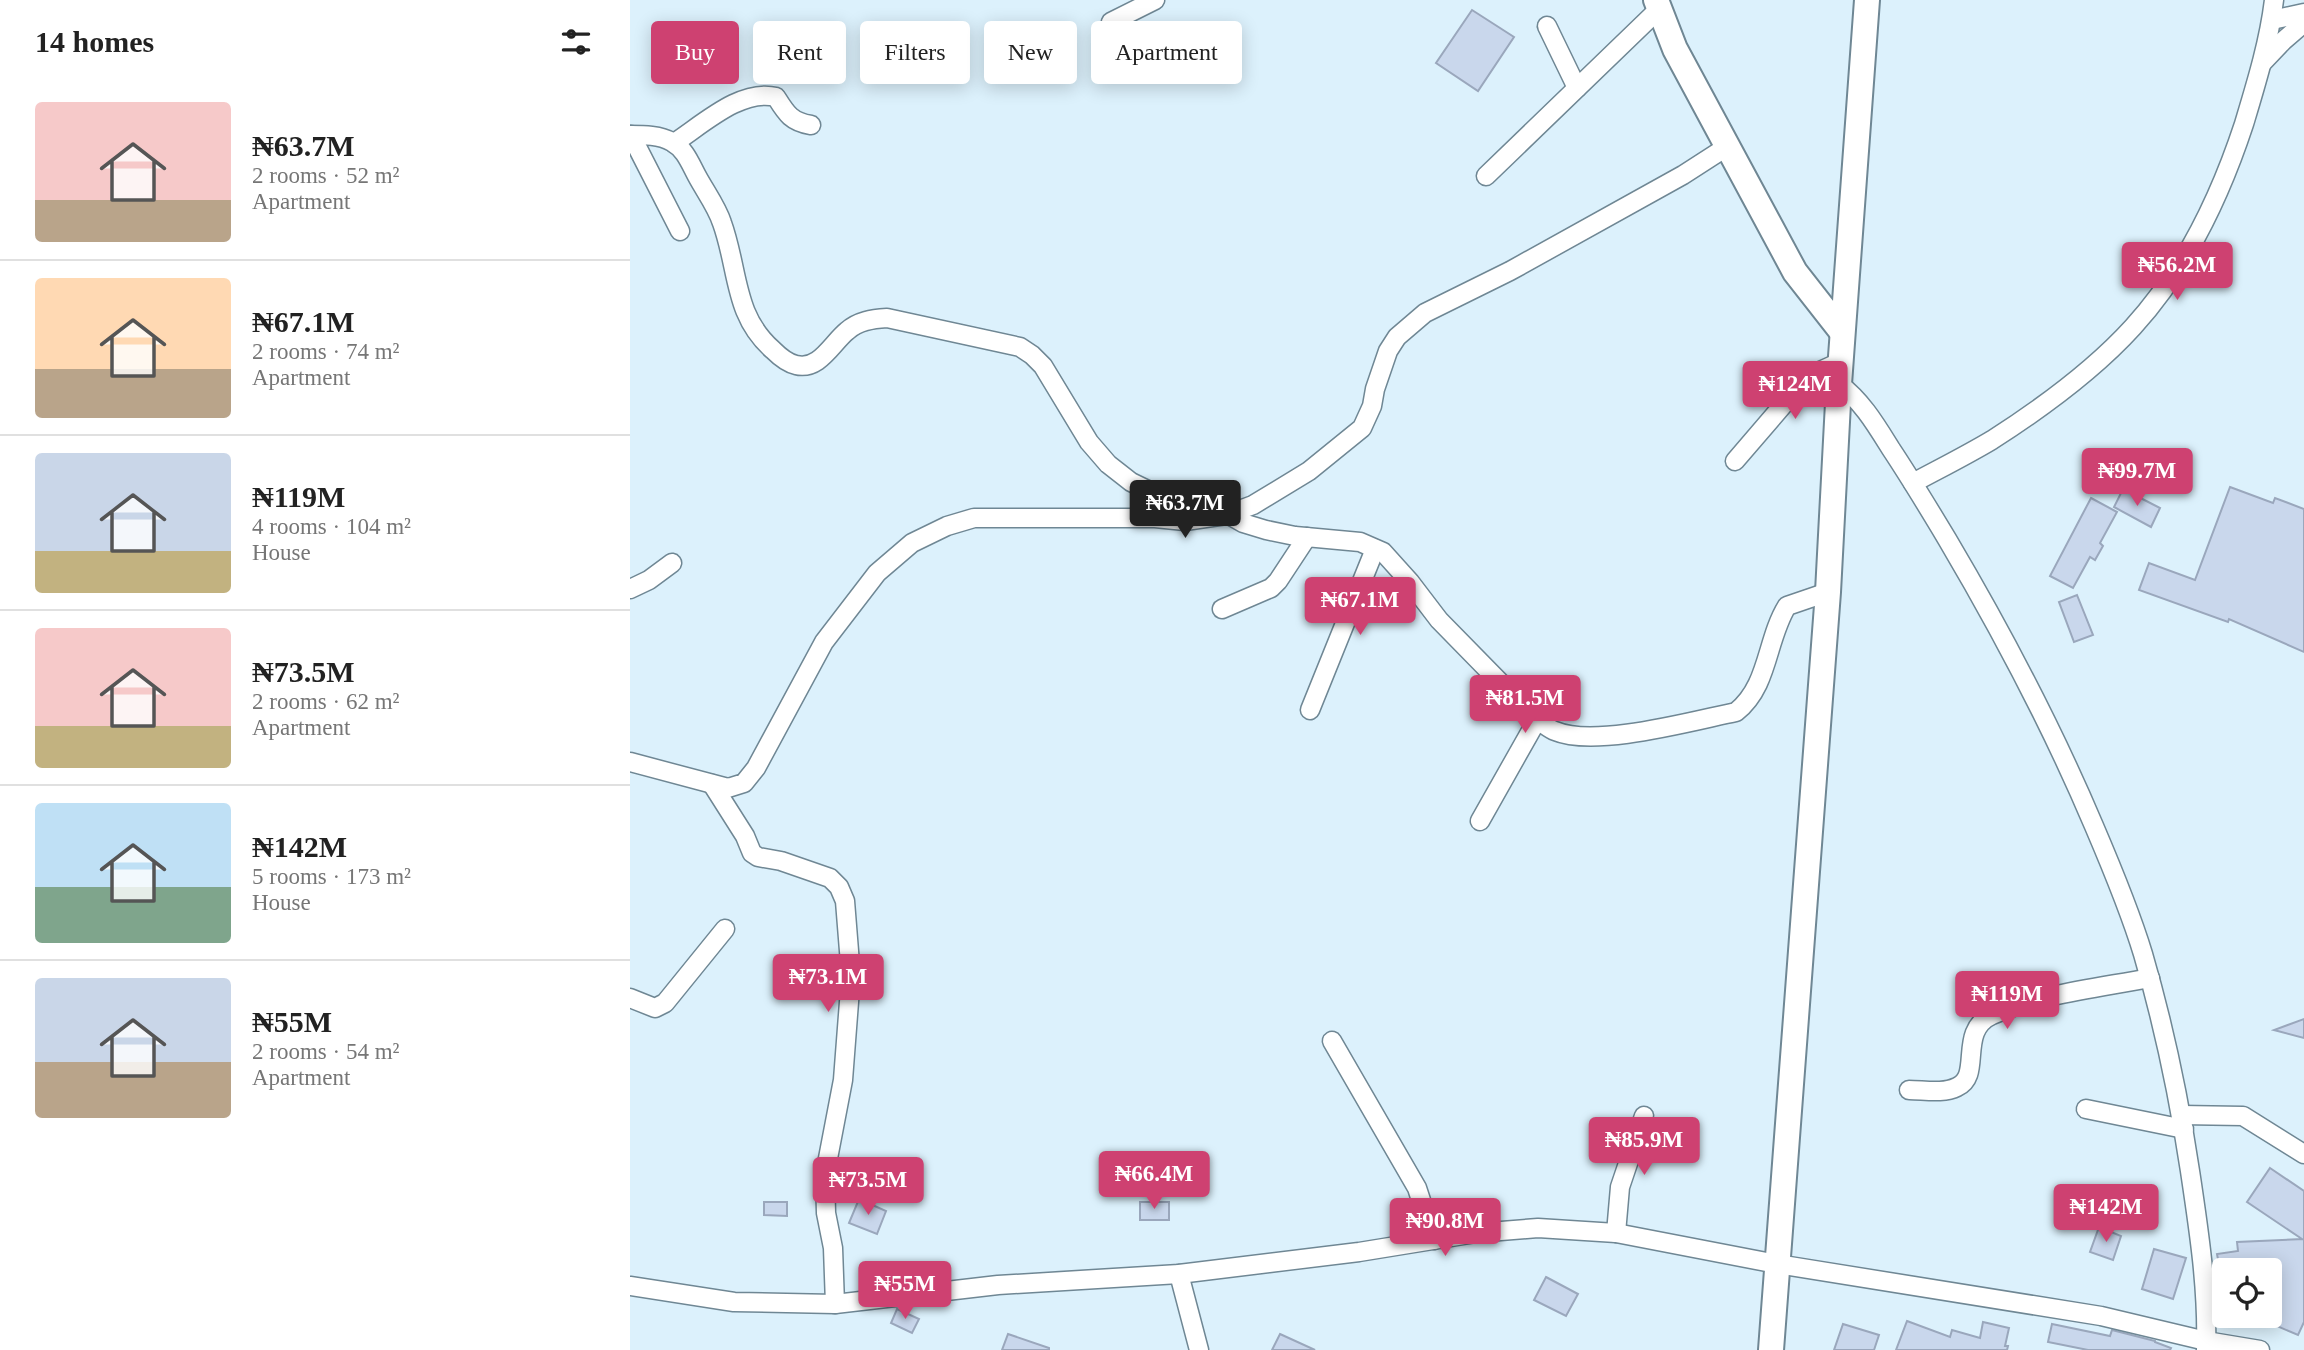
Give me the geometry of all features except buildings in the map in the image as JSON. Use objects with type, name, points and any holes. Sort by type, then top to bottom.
[{"type":"main road","points":[[1771,1350],[1828,592],[1842,332],[1867,0]]},
{"type":"main road","points":[[1657,5],[1675,49],[1795,272],[1842,332]]},
{"type":"street","points":[[1113,21],[1155,0]]},
{"type":"street","points":[[1913,483],[2002,432],[2095,364],[2134,326],[2174,274],[2200,230],[2231,163],[2272,20],[2273,0]]},
{"type":"street","points":[[1486,176],[1577,88],[1657,5]]},
{"type":"street","points":[[2272,20],[2304,13]]},
{"type":"street","points":[[1547,26],[1577,88]]},
{"type":"street","points":[[2260,66],[2301,33]]},
{"type":"street","points":[[674,143],[737,101],[765,94],[776,97],[789,117],[797,123],[811,125]]},
{"type":"street","points":[[680,231],[630,135],[649,135],[674,143],[683,150],[722,222],[741,303],[749,321],[761,340],[781,357],[795,365],[807,366],[820,359],[846,331],[858,324],[887,318],[1020,347],[1042,366],[1073,419],[1108,464],[1130,482],[1160,496],[1215,507],[1226,515],[1266,530],[1360,542],[1383,552],[1439,620],[1537,720],[1554,731],[1573,736],[1603,737],[1736,712],[1748,702],[1760,681],[1770,647],[1787,606],[1828,592]]},
{"type":"street","points":[[630,762],[728,788],[744,783],[756,768],[824,642],[877,573],[912,543],[947,526],[974,519],[1185,521],[1226,515],[1253,505],[1309,471],[1362,428],[1372,406],[1388,351],[1397,337],[1425,313],[1510,271],[1683,175],[1728,146]]},
{"type":"street","points":[[1735,461],[1802,383],[1820,371],[1840,373],[1913,483],[2033,692],[2109,861],[2143,952],[2166,1035],[2202,1251],[2206,1345]]},
{"type":"street","points":[[1222,609],[1271,588],[1307,537]]},
{"type":"street","points":[[1310,710],[1375,549]]},
{"type":"street","points":[[630,589],[649,580],[672,563]]},
{"type":"street","points":[[1480,821],[1537,720]]},
{"type":"street","points":[[712,784],[745,836],[752,853],[830,878],[839,887],[845,901],[851,976],[843,1080],[825,1174],[826,1213],[833,1248],[835,1304]]},
{"type":"street","points":[[630,998],[655,1008],[665,1003],[725,929]]},
{"type":"street","points":[[1909,1090],[1944,1091],[1964,1083],[1969,1074],[1974,1034],[1978,1025],[1991,1016],[2042,999],[2150,978]]},
{"type":"street","points":[[1332,1041],[1417,1188],[1434,1240]]},
{"type":"street","points":[[2086,1109],[2182,1122],[2243,1116],[2304,1154]]},
{"type":"street","points":[[1616,1233],[1620,1187],[1644,1116]]},
{"type":"street","points":[[630,1286],[734,1302],[835,1304],[998,1285],[1179,1274],[1359,1252],[1476,1233],[1538,1228],[1616,1233],[1777,1264],[2101,1317],[2206,1345],[2260,1350]]},
{"type":"street","points":[[1179,1274],[1199,1350]]}]
